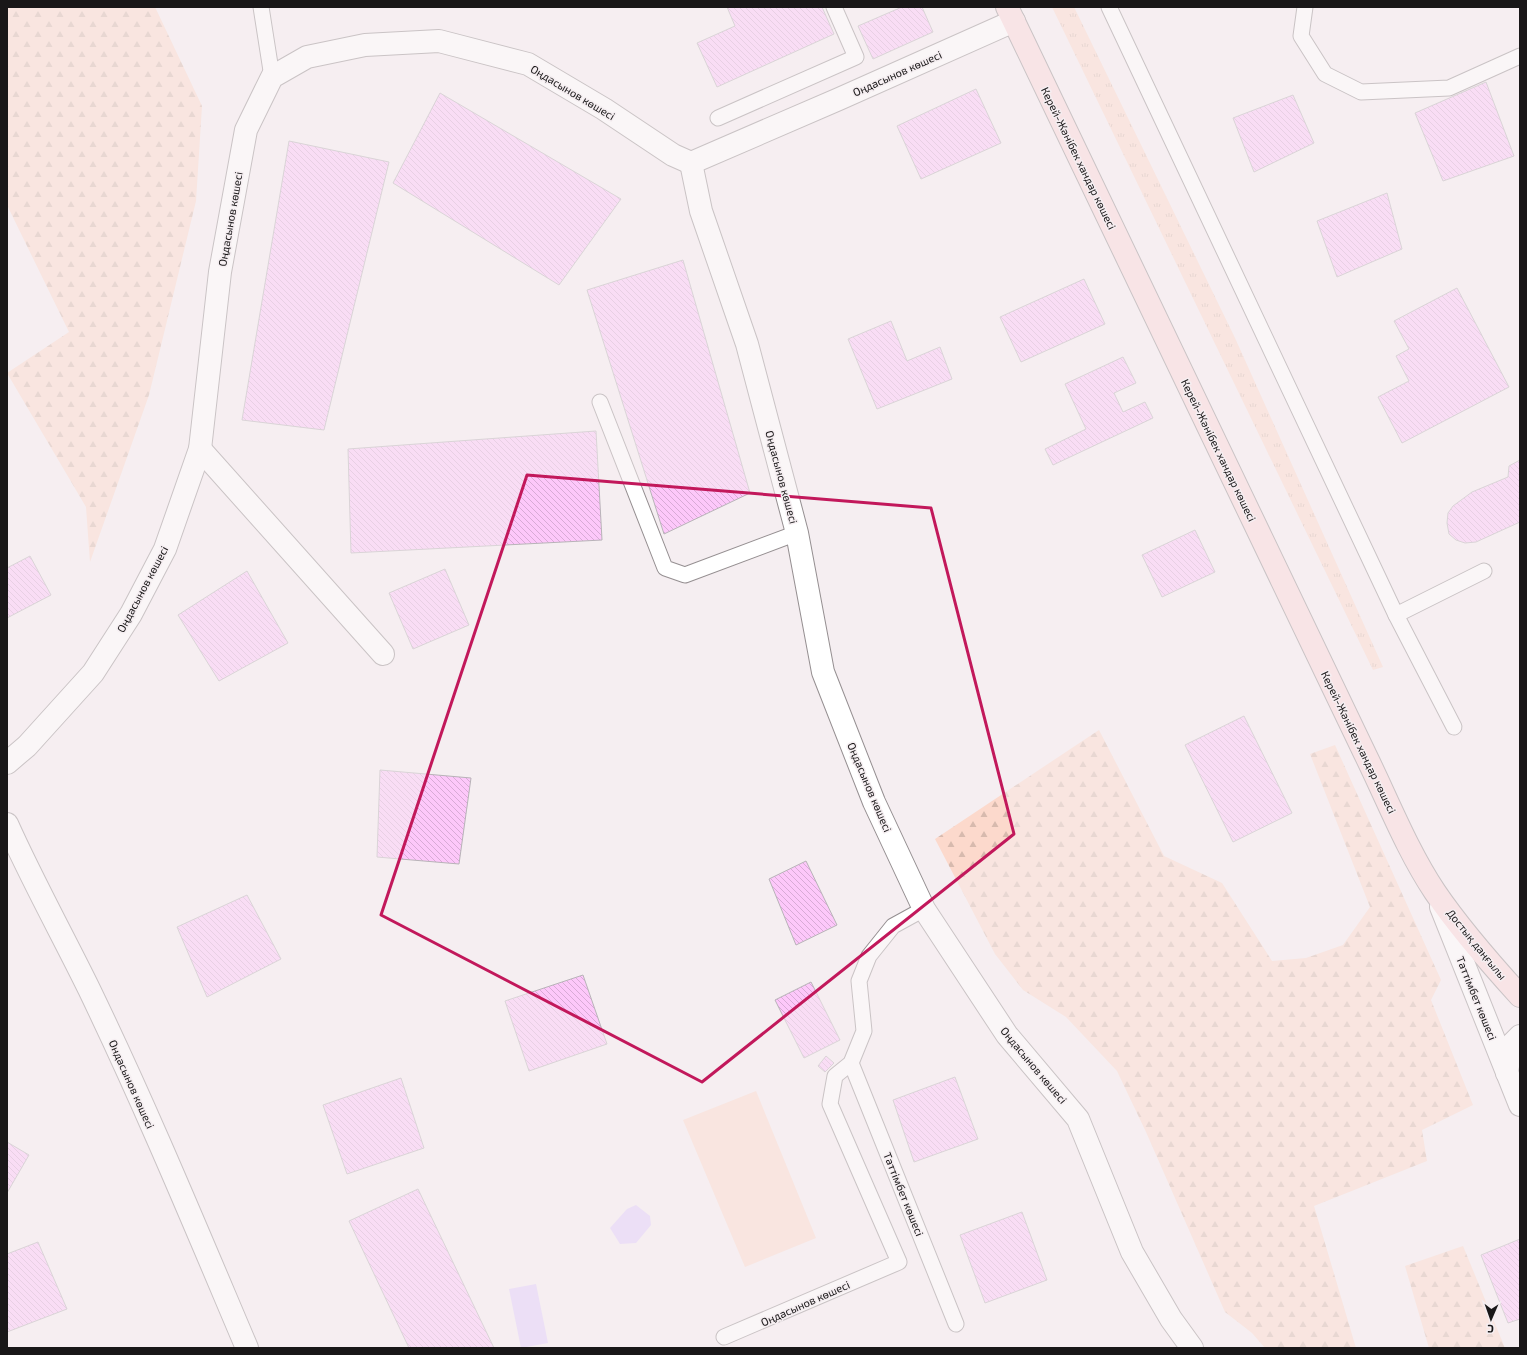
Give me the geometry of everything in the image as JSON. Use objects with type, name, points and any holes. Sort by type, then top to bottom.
[{"type":"main road","name":"Керей-Жәнібек хандар көшесі","points":[[1011,14],[1366,756],[1417,860],[1435,891]]},
{"type":"main road","name":"Достық даңғылы","points":[[1435,891],[1469,937],[1520,996]]},
{"type":"street","name":"Оңдасынов көшесі","points":[[7,763],[27,746],[93,673],[131,614],[165,549],[200,449],[220,272],[246,130],[272,78],[307,57],[365,45],[439,41],[528,64],[604,109],[673,155],[691,163],[839,99],[1011,14]]},
{"type":"street","name":"Оңдасынов көшесі","points":[[691,163],[701,211],[747,344],[797,533],[823,672],[874,802],[924,909],[1007,1035],[1078,1119],[1132,1252],[1171,1320],[1192,1348]]},
{"type":"street","points":[[200,449],[383,654]]},
{"type":"street","name":"Ондасынов көшесі","points":[[7,824],[25,865],[89,989],[176,1182],[247,1348]]},
{"type":"street","name":"Таттімбет көшесі","points":[[1435,891],[1520,1105]]},
{"type":"street","points":[[1507,1073],[1511,1045],[1520,1036]]},
{"type":"lane","points":[[261,7],[272,78]]},
{"type":"lane","points":[[718,118],[856,57],[834,7]]},
{"type":"lane","points":[[1109,7],[1396,615],[1454,727]]},
{"type":"lane","points":[[1305,7],[1301,36],[1324,74],[1361,92],[1449,88],[1520,56]]},
{"type":"lane","points":[[600,402],[665,568],[685,575],[797,533]]},
{"type":"lane","points":[[1396,615],[1484,571]]},
{"type":"lane","points":[[851,1063],[864,1031],[859,981],[869,956],[894,926],[924,909]]},
{"type":"lane","name":"Оңдасынов көшесі","points":[[724,1337],[899,1262],[830,1104],[835,1076],[851,1063]]},
{"type":"lane","name":"Таттімбет көшесі","points":[[851,1063],[956,1324]]},
{"type":"highlighted area","points":[[527,475],[931,508],[1014,834],[702,1082],[381,915]]},
{"type":"green space","points":[[7,7],[155,7],[202,106],[196,201],[149,395],[90,562],[86,507],[7,373],[69,332],[7,205]]},
{"type":"green space","points":[[1052,7],[1074,7],[1235,338],[1383,667],[1373,670]]},
{"type":"green space","points":[[1099,730],[1164,856],[1222,883],[1272,961],[1306,958],[1343,945],[1370,907],[1310,754],[1335,745],[1441,980],[1431,1000],[1473,1105],[1422,1130],[1427,1161],[1314,1206],[1356,1348],[1265,1348],[1252,1333],[1225,1312],[1146,1132],[1117,1071],[1066,1017],[1023,990],[995,954],[935,839]]},
{"type":"green space","points":[[756,1091],[816,1238],[745,1267],[683,1120]]},
{"type":"green space","points":[[1463,1246],[1505,1348],[1429,1348],[1405,1266]]},
{"type":"shaded area","points":[[636,1205],[650,1216],[651,1225],[636,1243],[620,1244],[610,1228],[627,1209]]},
{"type":"shaded area","points":[[536,1284],[548,1343],[521,1348],[509,1289]]},
{"type":"building","points":[[727,7],[822,7],[834,34],[717,87],[697,43],[735,26]]},
{"type":"building","points":[[902,7],[922,7],[933,32],[873,59],[858,26]]},
{"type":"building","points":[[1486,82],[1514,156],[1443,181],[1415,113]]},
{"type":"building","points":[[976,89],[1001,143],[921,179],[897,126]]},
{"type":"building","points":[[440,93],[621,199],[559,285],[393,183]]},
{"type":"building","points":[[1293,95],[1314,143],[1254,172],[1233,118]]},
{"type":"building","points":[[289,141],[389,162],[324,430],[242,420]]},
{"type":"building","points":[[1387,193],[1402,249],[1337,277],[1317,221]]},
{"type":"building","points":[[683,260],[750,493],[664,534],[587,290]]},
{"type":"building","points":[[1084,279],[1105,324],[1021,362],[1000,317]]},
{"type":"building","points":[[1457,288],[1509,387],[1402,443],[1378,397],[1409,381],[1396,356],[1409,349],[1394,321]]},
{"type":"building","points":[[891,321],[907,361],[940,347],[952,379],[877,409],[848,339]]},
{"type":"building","points":[[1123,357],[1136,383],[1114,393],[1123,412],[1145,402],[1153,418],[1053,465],[1045,449],[1086,429],[1065,384]]},
{"type":"building","points":[[596,431],[602,540],[351,553],[348,449]]},
{"type":"building","points":[[1520,460],[1520,522],[1476,542],[1465,543],[1456,540],[1449,534],[1447,523],[1448,513],[1453,506],[1472,492],[1508,477],[1509,466]]},
{"type":"building","points":[[1195,530],[1215,572],[1162,597],[1142,555]]},
{"type":"building","points":[[30,556],[51,595],[7,618],[7,568]]},
{"type":"building","points":[[445,569],[469,625],[413,649],[389,593]]},
{"type":"building","points":[[247,571],[288,643],[219,681],[178,615]]},
{"type":"building","points":[[1244,716],[1292,813],[1233,842],[1185,745]]},
{"type":"building","points":[[380,770],[471,778],[459,864],[377,857]]},
{"type":"building","points":[[806,861],[837,925],[796,945],[769,879]]},
{"type":"building","points":[[247,895],[281,959],[207,997],[177,927]]},
{"type":"building","points":[[583,975],[607,1044],[529,1071],[505,1001]]},
{"type":"building","points":[[811,982],[840,1040],[804,1058],[775,1000]]},
{"type":"building","points":[[826,1056],[834,1063],[825,1072],[818,1066]]},
{"type":"building","points":[[955,1077],[978,1139],[914,1162],[893,1100]]},
{"type":"building","points":[[401,1078],[424,1148],[347,1174],[323,1105]]},
{"type":"building","points":[[7,1142],[29,1155],[7,1193]]},
{"type":"building","points":[[418,1189],[494,1348],[409,1348],[349,1221]]},
{"type":"building","points":[[1022,1212],[1047,1280],[985,1303],[960,1235]]},
{"type":"building","points":[[1520,1239],[1520,1319],[1508,1323],[1481,1255]]},
{"type":"building","points":[[38,1242],[67,1309],[7,1332],[7,1254]]}]
